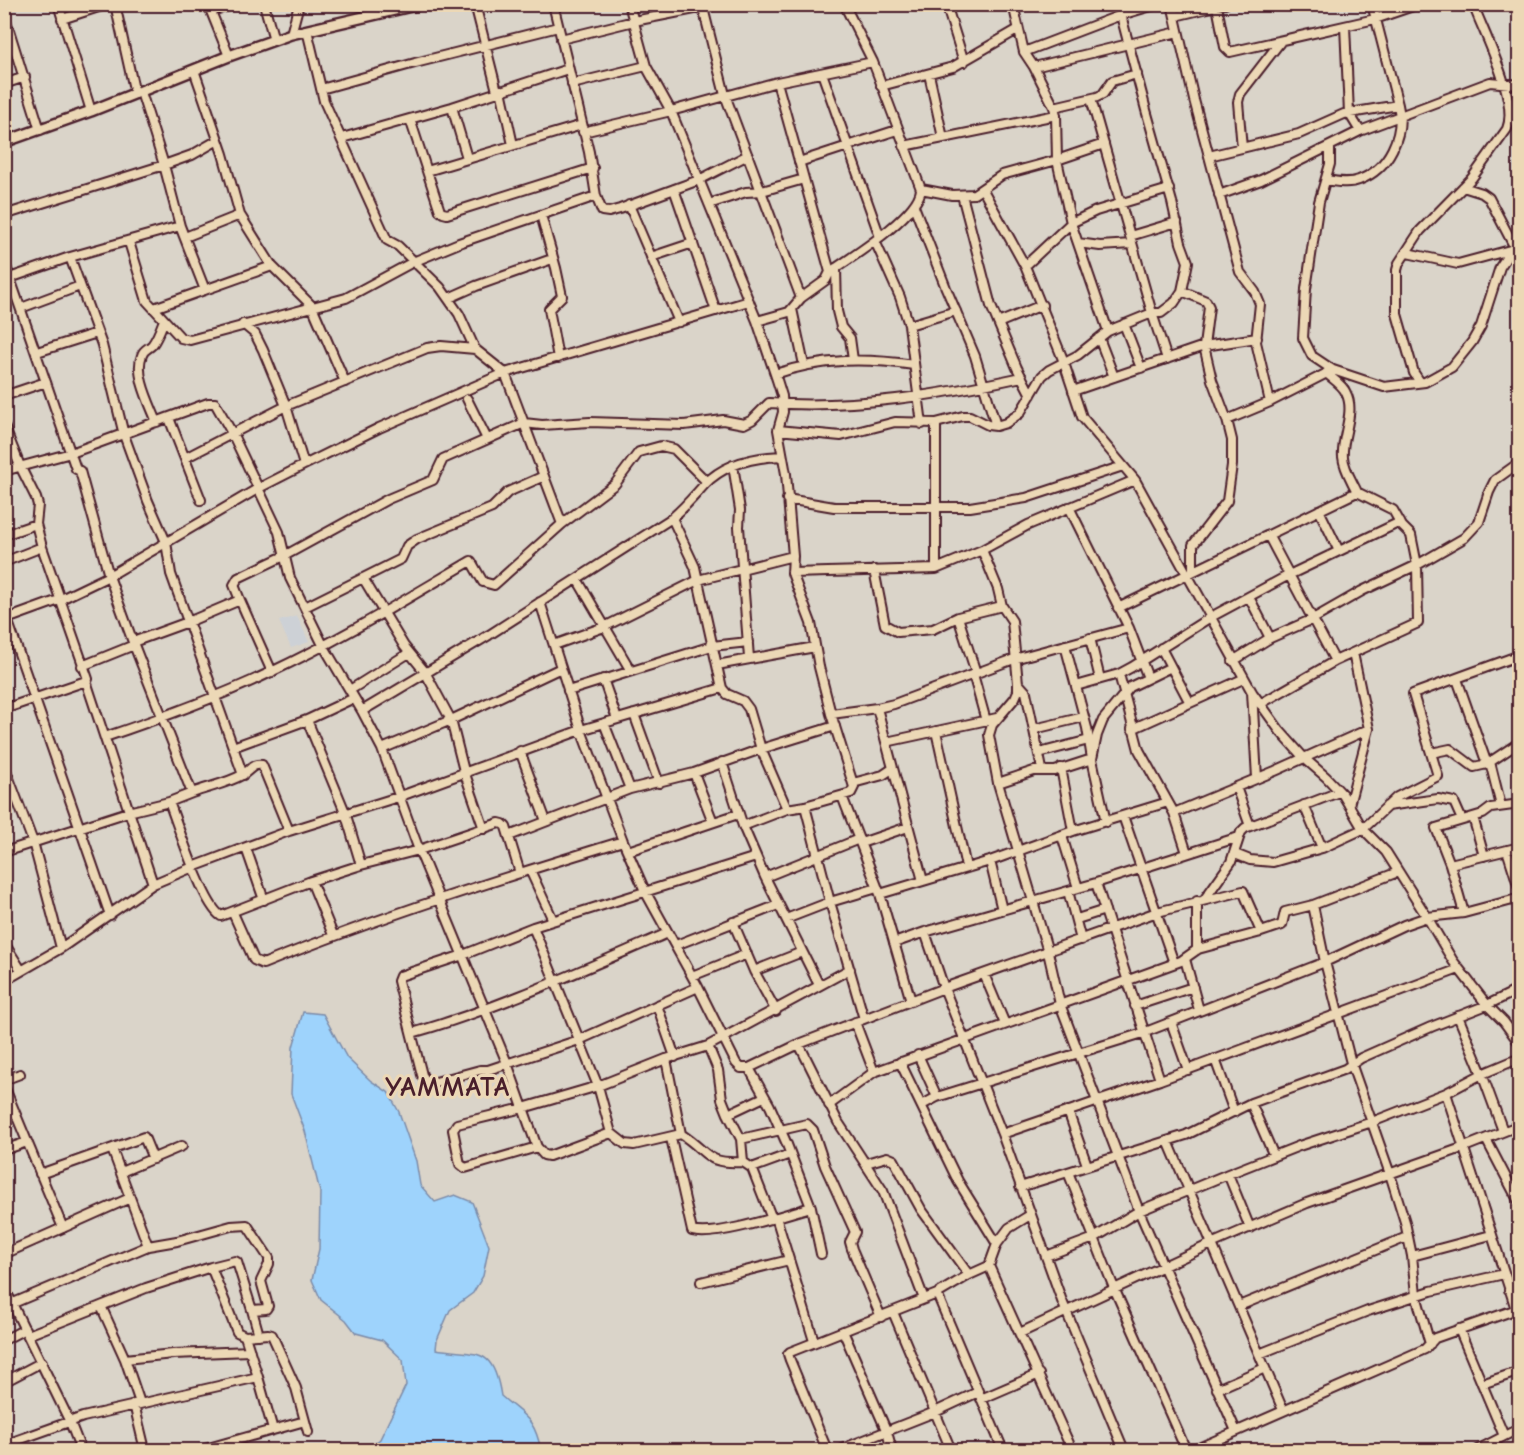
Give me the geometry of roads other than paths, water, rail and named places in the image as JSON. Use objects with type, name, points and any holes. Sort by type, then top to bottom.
[{"type":"street","points":[[58,4],[91,111]]},
{"type":"street","points":[[62,20],[108,4]]},
{"type":"street","points":[[115,4],[138,93],[164,165],[180,226],[205,290]]},
{"type":"street","points":[[229,56],[209,8],[237,4]]},
{"type":"street","points":[[264,4],[274,40]]},
{"type":"street","points":[[291,34],[299,4]]},
{"type":"street","points":[[4,142],[291,34],[420,4]]},
{"type":"street","points":[[475,4],[513,145]]},
{"type":"street","points":[[553,4],[593,168],[596,196],[603,211],[609,212],[699,180],[748,155]]},
{"type":"street","points":[[629,4],[646,66],[671,111],[757,321],[775,375],[783,412],[778,430],[793,556],[792,573],[805,604],[831,714],[853,783],[853,790],[842,796],[787,809],[743,826]]},
{"type":"street","points":[[561,39],[634,21],[720,4]]},
{"type":"street","points":[[757,321],[792,309],[801,298],[826,280],[833,270],[878,239],[914,206],[920,196],[921,189],[880,86],[873,62],[844,4]]},
{"type":"street","points":[[946,4],[964,62]]},
{"type":"street","points":[[778,430],[841,436],[895,422],[936,423],[970,416],[988,425],[996,426],[1006,423],[1020,413],[1042,376],[1078,355],[1108,331],[1152,313],[1161,313],[1169,309],[1182,291],[1188,262],[1118,4]]},
{"type":"street","points":[[1024,52],[1121,15],[1158,4]]},
{"type":"street","points":[[1172,4],[1240,272],[1255,291],[1260,304],[1257,338],[1270,402]]},
{"type":"street","points":[[1326,180],[1348,183],[1360,180],[1371,173],[1384,161],[1395,144],[1400,130],[1401,116],[1372,4]]},
{"type":"street","points":[[1175,16],[1221,5],[1225,47],[1230,52],[1376,19],[1419,4]]},
{"type":"street","points":[[1420,382],[1414,374],[1397,314],[1399,263],[1420,231],[1463,186],[1507,129],[1511,120],[1504,84],[1473,4]]},
{"type":"street","points":[[1014,5],[1017,30],[1024,52],[1034,67],[1055,111],[1057,160],[1071,223],[1108,331]]},
{"type":"street","points":[[703,7],[725,95],[801,298]]},
{"type":"street","points":[[5,20],[40,130]]},
{"type":"street","points":[[1346,26],[1349,113],[1360,131]]},
{"type":"street","points":[[321,89],[558,27]]},
{"type":"street","points":[[307,30],[324,101],[387,240],[398,246],[449,297],[475,350],[506,373],[562,524]]},
{"type":"street","points":[[880,86],[953,68],[1017,30]]},
{"type":"street","points":[[1034,67],[1178,32]]},
{"type":"street","points":[[1242,148],[1238,102],[1240,94],[1281,41]]},
{"type":"street","points":[[427,171],[513,145],[671,111],[777,82],[873,62]]},
{"type":"street","points":[[572,84],[646,66]]},
{"type":"street","points":[[342,138],[452,107],[568,69]]},
{"type":"street","points":[[194,70],[224,154],[240,215],[272,266],[312,306],[345,382]]},
{"type":"street","points":[[822,73],[909,325],[922,424]]},
{"type":"street","points":[[929,74],[943,138]]},
{"type":"street","points":[[904,146],[1055,111],[1102,94],[1112,81],[1137,74]]},
{"type":"street","points":[[4,84],[25,77]]},
{"type":"street","points":[[777,82],[804,179],[833,270],[837,311],[842,327],[850,338],[853,360]]},
{"type":"street","points":[[1219,195],[1262,180],[1360,131],[1490,82],[1520,85]]},
{"type":"street","points":[[1091,99],[1167,359]]},
{"type":"street","points":[[1209,156],[1299,134],[1349,113],[1392,108],[1398,105]]},
{"type":"street","points":[[452,107],[467,158]]},
{"type":"street","points":[[410,119],[440,211],[447,214],[593,168]]},
{"type":"street","points":[[800,162],[897,130]]},
{"type":"street","points":[[4,215],[164,165],[192,155],[218,140]]},
{"type":"street","points":[[921,189],[962,195],[974,194],[1002,175],[1104,144]]},
{"type":"street","points":[[1260,704],[1335,661],[1418,622],[1417,565],[1411,535],[1393,510],[1357,492],[1343,458],[1349,408],[1346,390],[1330,371],[1312,356],[1303,338],[1306,289],[1319,202],[1330,164],[1330,147]]},
{"type":"street","points":[[709,204],[746,192],[762,191],[804,179]]},
{"type":"street","points":[[1463,186],[1482,192],[1489,198],[1515,247]]},
{"type":"street","points":[[674,189],[716,311]]},
{"type":"street","points":[[1025,266],[1071,223],[1096,211],[1169,189]]},
{"type":"street","points":[[983,190],[1025,266],[1086,423],[1135,480],[1189,572],[1209,618],[1243,679],[1260,704],[1304,758],[1340,792],[1363,829],[1386,852],[1459,969],[1520,1044]]},
{"type":"street","points":[[962,195],[985,288],[998,323],[1032,394]]},
{"type":"street","points":[[129,242],[144,294],[181,338],[190,340],[346,297],[413,262],[459,243],[596,196]]},
{"type":"street","points":[[629,205],[679,322]]},
{"type":"street","points":[[914,206],[975,356],[996,426]]},
{"type":"street","points":[[185,237],[240,215]]},
{"type":"street","points":[[541,215],[561,296],[549,309],[558,358]]},
{"type":"street","points":[[1078,243],[1100,246],[1131,240],[1177,222]]},
{"type":"street","points":[[7,279],[70,257],[180,226]]},
{"type":"street","points":[[1227,420],[1270,402],[1330,371],[1384,387],[1430,381],[1452,368],[1472,342],[1487,309],[1500,267],[1520,237]]},
{"type":"street","points":[[651,257],[693,243]]},
{"type":"street","points":[[1407,253],[1458,264],[1515,247]]},
{"type":"street","points":[[70,257],[102,345],[124,435],[166,542],[171,574],[243,775]]},
{"type":"street","points":[[449,297],[476,285],[552,259]]},
{"type":"street","points":[[4,261],[7,279],[21,308],[37,352],[76,469],[80,471],[109,576],[192,793]]},
{"type":"street","points":[[154,308],[272,266]]},
{"type":"street","points":[[21,308],[80,286]]},
{"type":"street","points":[[1182,291],[1206,301],[1209,307],[1204,346],[1212,380],[1232,440],[1227,501],[1193,545],[1189,572]]},
{"type":"street","points":[[110,915],[36,698],[6,620],[59,600],[109,576],[259,488],[304,465],[379,428],[506,373],[749,301]]},
{"type":"street","points":[[998,323],[1041,305]]},
{"type":"street","points":[[792,309],[804,365]]},
{"type":"street","points":[[909,325],[956,311]]},
{"type":"street","points":[[157,422],[144,392],[140,365],[141,356],[152,346],[164,320]]},
{"type":"street","points":[[243,324],[255,334],[263,350],[286,406],[304,465]]},
{"type":"street","points":[[1124,324],[1142,368]]},
{"type":"street","points":[[37,352],[97,333]]},
{"type":"street","points":[[1099,338],[1114,377]]},
{"type":"street","points":[[1073,391],[1204,346],[1257,338]]},
{"type":"street","points":[[184,458],[286,406],[428,348],[441,346],[475,350]]},
{"type":"street","points":[[775,375],[804,365],[853,360],[914,365]]},
{"type":"street","points":[[272,672],[234,585],[238,578],[285,556],[388,499],[433,480],[443,459],[524,423],[542,425],[590,422],[684,425],[723,420],[744,424],[752,420],[769,403],[872,402],[1022,377]]},
{"type":"street","points":[[4,396],[46,382]]},
{"type":"street","points":[[466,399],[487,439]]},
{"type":"street","points":[[4,471],[71,453],[208,403],[215,403],[232,433],[279,532],[290,578],[322,645],[362,711],[381,749],[419,850],[507,1063],[537,1147],[544,1155],[549,1156],[611,1132]]},
{"type":"street","points":[[169,418],[201,500]]},
{"type":"street","points":[[936,423],[936,569]]},
{"type":"street","points":[[6,431],[36,498],[38,505],[36,524],[42,547],[88,679],[86,681],[153,884]]},
{"type":"street","points":[[105,737],[162,718],[272,672],[471,561],[483,582],[494,585],[562,524],[615,484],[639,452],[662,446],[674,449],[706,483]]},
{"type":"street","points":[[362,711],[489,635],[672,518],[688,505],[706,483],[733,465],[760,457],[782,456]]},
{"type":"street","points":[[1233,661],[1270,638],[1313,619],[1464,538],[1479,522],[1495,480],[1520,462]]},
{"type":"street","points":[[733,465],[740,510],[739,527],[749,658]]},
{"type":"street","points":[[787,499],[834,507],[970,507],[1026,498],[1123,466]]},
{"type":"street","points":[[305,607],[401,559],[407,546],[417,539],[492,508],[508,492],[544,476]]},
{"type":"street","points":[[792,573],[936,569],[982,550],[1028,525],[1135,480]]},
{"type":"street","points":[[1118,608],[1357,492]]},
{"type":"street","points":[[1069,507],[1129,628],[1148,678]]},
{"type":"street","points":[[1319,510],[1339,551]]},
{"type":"street","points":[[672,518],[695,567],[723,688],[727,694],[743,701],[749,709],[761,749],[787,809]]},
{"type":"street","points":[[1076,686],[1119,674],[1209,618],[1289,575],[1400,522]]},
{"type":"street","points":[[4,532],[36,524]]},
{"type":"street","points":[[1268,535],[1335,661]]},
{"type":"street","points":[[4,562],[42,547]]},
{"type":"street","points":[[982,550],[998,589],[1002,606],[1012,621],[1018,683],[1015,698],[992,725],[989,735],[998,783],[1048,952],[1060,1004],[1077,1053],[1099,1101],[1139,1211],[1236,1431]]},
{"type":"street","points":[[554,645],[604,627],[698,580],[793,556]]},
{"type":"street","points":[[874,570],[885,625],[898,632],[933,629],[958,617],[1002,606]]},
{"type":"street","points":[[363,578],[409,653],[425,672],[451,720],[464,771],[484,829]]},
{"type":"street","points":[[577,579],[631,671]]},
{"type":"street","points":[[1249,597],[1270,638]]},
{"type":"street","points":[[82,666],[240,600]]},
{"type":"street","points":[[540,602],[581,730],[623,841],[645,891],[676,945],[736,1063],[741,1068],[749,1068],[799,1044],[944,988],[1157,912],[1243,891],[1262,932]]},
{"type":"street","points":[[958,617],[986,720]]},
{"type":"street","points":[[831,714],[894,704],[1014,659],[1129,628]]},
{"type":"street","points":[[1090,638],[1100,679]]},
{"type":"street","points":[[568,691],[712,646],[748,642]]},
{"type":"street","points":[[1065,645],[1084,717],[1106,822]]},
{"type":"street","points":[[717,665],[815,647]]},
{"type":"street","points":[[1161,648],[1190,703]]},
{"type":"street","points":[[350,690],[409,653]]},
{"type":"street","points":[[1349,805],[1369,729],[1353,653]]},
{"type":"street","points":[[1235,854],[1250,860],[1273,862],[1322,848],[1363,829],[1396,797],[1438,776],[1413,694],[1520,655]]},
{"type":"street","points":[[1092,759],[1103,720],[1123,694],[1130,687],[1171,667]]},
{"type":"street","points":[[381,749],[451,720],[561,668]]},
{"type":"street","points":[[1119,674],[1139,750],[1174,813],[1187,853]]},
{"type":"street","points":[[603,679],[617,719]]},
{"type":"street","points":[[1132,729],[1243,679]]},
{"type":"street","points":[[1457,679],[1501,806]]},
{"type":"street","points":[[4,709],[86,681]]},
{"type":"street","points":[[1018,683],[1026,692],[1042,770]]},
{"type":"street","points":[[4,981],[61,948],[153,884],[193,867],[289,831],[398,797],[581,730],[723,688]]},
{"type":"street","points":[[1252,693],[1257,778]]},
{"type":"street","points":[[233,747],[307,720],[354,698]]},
{"type":"street","points":[[877,708],[923,881]]},
{"type":"street","points":[[634,714],[659,783]]},
{"type":"street","points":[[1034,729],[1084,717]]},
{"type":"street","points":[[886,742],[997,718]]},
{"type":"street","points":[[307,720],[345,812],[361,865]]},
{"type":"street","points":[[604,723],[630,789]]},
{"type":"street","points":[[509,836],[630,789],[694,773],[835,726]]},
{"type":"street","points":[[1174,813],[1369,729]]},
{"type":"street","points":[[936,731],[966,867]]},
{"type":"street","points":[[1039,753],[1089,740]]},
{"type":"street","points":[[1431,753],[1450,749],[1474,767],[1488,763],[1520,742]]},
{"type":"street","points":[[520,751],[546,821]]},
{"type":"street","points":[[998,783],[1042,770],[1055,771],[1092,759]]},
{"type":"street","points":[[722,762],[738,814],[756,857],[819,985]]},
{"type":"street","points":[[4,852],[128,812],[169,802],[243,775],[252,766],[258,764],[262,765],[289,831]]},
{"type":"street","points":[[4,765],[33,842],[61,948]]},
{"type":"street","points":[[1061,768],[1073,831]]},
{"type":"street","points":[[853,783],[883,775],[892,769]]},
{"type":"street","points":[[694,773],[713,822]]},
{"type":"street","points":[[1236,787],[1250,826]]},
{"type":"street","points":[[1198,949],[1200,901],[1235,854],[1241,832],[1250,826],[1340,792]]},
{"type":"street","points":[[842,796],[879,891],[912,1001]]},
{"type":"street","points":[[1387,806],[1438,799],[1454,802],[1462,820]]},
{"type":"street","points":[[169,802],[193,867],[217,914],[221,916],[311,881],[419,850],[499,823],[503,824],[509,836],[520,873]]},
{"type":"street","points":[[786,919],[830,902],[923,881],[990,861],[1073,831],[1168,802]]},
{"type":"street","points":[[1464,913],[1450,864],[1436,828],[1501,806],[1520,804]]},
{"type":"street","points":[[805,806],[864,1019]]},
{"type":"street","points":[[1304,806],[1322,848]]},
{"type":"street","points":[[628,851],[738,814]]},
{"type":"street","points":[[1124,816],[1174,963]]},
{"type":"street","points":[[1473,817],[1484,856]]},
{"type":"street","points":[[765,877],[860,841],[908,827]]},
{"type":"street","points":[[1062,836],[1078,888]]},
{"type":"street","points":[[894,943],[925,932],[1096,884],[1239,837]]},
{"type":"street","points":[[233,913],[254,960],[263,964],[333,935],[439,898],[623,841]]},
{"type":"street","points":[[1450,864],[1520,847]]},
{"type":"street","points":[[246,848],[264,900]]},
{"type":"street","points":[[1507,850],[1520,891]]},
{"type":"street","points":[[698,987],[579,1040],[488,1070],[480,1070],[428,1084],[422,1076],[398,978],[553,920],[756,857]]},
{"type":"street","points":[[990,861],[1002,910]]},
{"type":"street","points":[[530,870],[553,920]]},
{"type":"street","points":[[829,1105],[874,1072],[965,1037],[1185,959],[1198,949],[1283,924],[1285,912],[1313,905],[1398,872]]},
{"type":"street","points":[[311,881],[333,935]]},
{"type":"street","points":[[1096,884],[1160,1080]]},
{"type":"street","points":[[1068,891],[1082,940]]},
{"type":"street","points":[[921,1106],[937,1097],[1143,1033],[1325,962],[1404,925],[1427,917],[1464,913],[1520,898]]},
{"type":"street","points":[[676,945],[778,905]]},
{"type":"street","points":[[1313,905],[1351,1063],[1405,1222],[1412,1256],[1416,1295],[1430,1344]]},
{"type":"street","points":[[1077,919],[1105,910]]},
{"type":"street","points":[[733,922],[754,971],[776,1011]]},
{"type":"street","points":[[533,927],[598,1086],[611,1132],[625,1144],[634,1145],[681,1134]]},
{"type":"street","points":[[925,932],[944,988],[1002,1134],[1065,1310],[1124,1450]]},
{"type":"street","points":[[412,1033],[455,1020],[555,981],[668,933]]},
{"type":"street","points":[[4,943],[21,970]]},
{"type":"street","points":[[754,971],[802,952]]},
{"type":"street","points":[[692,976],[747,954]]},
{"type":"street","points":[[1185,959],[1198,1010]]},
{"type":"street","points":[[537,1147],[465,1168],[460,1164],[454,1127],[598,1086],[666,1059],[708,1046],[850,969]]},
{"type":"street","points":[[1002,1134],[1188,1070],[1459,969]]},
{"type":"street","points":[[984,974],[1005,1024]]},
{"type":"street","points":[[1135,1006],[1193,987]]},
{"type":"street","points":[[1020,1187],[1186,1135],[1251,1103],[1345,1069],[1351,1063],[1520,989]]},
{"type":"street","points":[[657,1005],[675,1057]]},
{"type":"street","points":[[1458,1016],[1503,1131]]},
{"type":"street","points":[[855,1022],[874,1072]]},
{"type":"street","points":[[1171,1022],[1188,1070]]},
{"type":"street","points":[[799,1044],[838,1122],[879,1182],[924,1299]]},
{"type":"street","points":[[708,1046],[718,1070],[723,1100],[741,1139],[743,1162]]},
{"type":"street","points":[[918,1055],[937,1097]]},
{"type":"street","points":[[1046,1256],[1094,1238],[1139,1211],[1188,1190],[1446,1093],[1520,1058]]},
{"type":"street","points":[[666,1059],[681,1134],[716,1161],[743,1162],[752,1168],[774,1218],[814,1341]]},
{"type":"street","points":[[1215,1059],[1234,1112]]},
{"type":"street","points":[[900,1062],[958,1181],[997,1244]]},
{"type":"street","points":[[749,1068],[790,1154],[810,1207],[821,1254]]},
{"type":"street","points":[[4,1080],[20,1074]]},
{"type":"street","points":[[4,1086],[63,1228]]},
{"type":"street","points":[[1194,1450],[1425,1349],[1436,1338],[1518,1308],[1509,1290],[1446,1093]]},
{"type":"street","points":[[728,1114],[764,1097]]},
{"type":"street","points":[[1251,1103],[1274,1156]]},
{"type":"street","points":[[1068,1111],[1087,1165]]},
{"type":"street","points":[[741,1139],[807,1124],[813,1130],[838,1196],[855,1232],[850,1242],[853,1253],[881,1317]]},
{"type":"street","points":[[1020,1333],[1065,1310],[1307,1203],[1520,1125]]},
{"type":"street","points":[[40,1174],[145,1137],[153,1159]]},
{"type":"street","points":[[671,1138],[692,1231],[714,1232],[810,1207]]},
{"type":"street","points":[[1486,1138],[1520,1204]]},
{"type":"street","points":[[1168,1141],[1283,1410]]},
{"type":"street","points":[[4,1150],[27,1142]]},
{"type":"street","points":[[121,1172],[183,1146]]},
{"type":"street","points":[[112,1149],[148,1246]]},
{"type":"street","points":[[752,1168],[790,1154]]},
{"type":"street","points":[[866,1163],[887,1157],[894,1160],[921,1209],[969,1275]]},
{"type":"street","points":[[1068,1172],[1114,1288],[1186,1450]]},
{"type":"street","points":[[1228,1174],[1250,1228]]},
{"type":"street","points":[[4,1254],[130,1198]]},
{"type":"street","points":[[1030,1215],[1009,1228],[997,1244],[989,1266],[1072,1450]]},
{"type":"street","points":[[8,1305],[148,1246],[177,1241],[231,1226],[247,1225],[269,1258],[269,1264],[261,1281],[268,1306],[266,1309],[252,1310]]},
{"type":"street","points":[[1412,1256],[1491,1235]]},
{"type":"street","points":[[1239,1306],[1407,1237]]},
{"type":"street","points":[[701,1282],[789,1260]]},
{"type":"street","points":[[4,1340],[146,1288],[234,1261],[237,1262],[259,1335]]},
{"type":"street","points":[[827,1450],[788,1354],[814,1341],[937,1294],[989,1266]]},
{"type":"street","points":[[211,1267],[237,1332],[245,1336],[272,1335],[296,1388],[308,1432]]},
{"type":"street","points":[[1259,1354],[1368,1311],[1416,1295],[1504,1274]]},
{"type":"street","points":[[1509,1290],[1520,1284]]},
{"type":"street","points":[[4,1287],[8,1305],[27,1332],[70,1422],[80,1448],[69,1450]]},
{"type":"street","points":[[937,1294],[1003,1450]]},
{"type":"street","points":[[101,1306],[125,1359],[137,1404],[145,1450]]},
{"type":"street","points":[[893,1312],[951,1450]]},
{"type":"street","points":[[1459,1329],[1504,1436]]},
{"type":"street","points":[[843,1331],[892,1450]]},
{"type":"street","points":[[245,1336],[273,1430]]},
{"type":"street","points":[[125,1359],[250,1350]]},
{"type":"street","points":[[4,1382],[42,1362]]},
{"type":"street","points":[[1217,1389],[1265,1368]]},
{"type":"street","points":[[1482,1384],[1520,1371]]},
{"type":"street","points":[[839,1450],[1039,1374]]},
{"type":"street","points":[[4,1445],[70,1422],[137,1404],[258,1377]]},
{"type":"street","points":[[201,1450],[305,1421]]},
{"type":"street","points":[[1477,1450],[1520,1428]]},
{"type":"water","points":[[303,1012],[323,1014],[347,1058],[371,1081],[388,1092],[399,1112],[416,1161],[420,1185],[435,1202],[455,1195],[472,1202],[489,1246],[483,1276],[473,1293],[450,1310],[437,1340],[436,1349],[473,1354],[488,1361],[498,1380],[501,1396],[532,1424],[541,1450],[367,1450],[380,1439],[406,1385],[403,1360],[382,1340],[356,1333],[346,1320],[321,1300],[312,1280],[319,1249],[320,1192],[305,1131],[291,1094],[293,1047]]},
{"type":"district","name":"YAMMATA","points":[[448,1087]]}]
